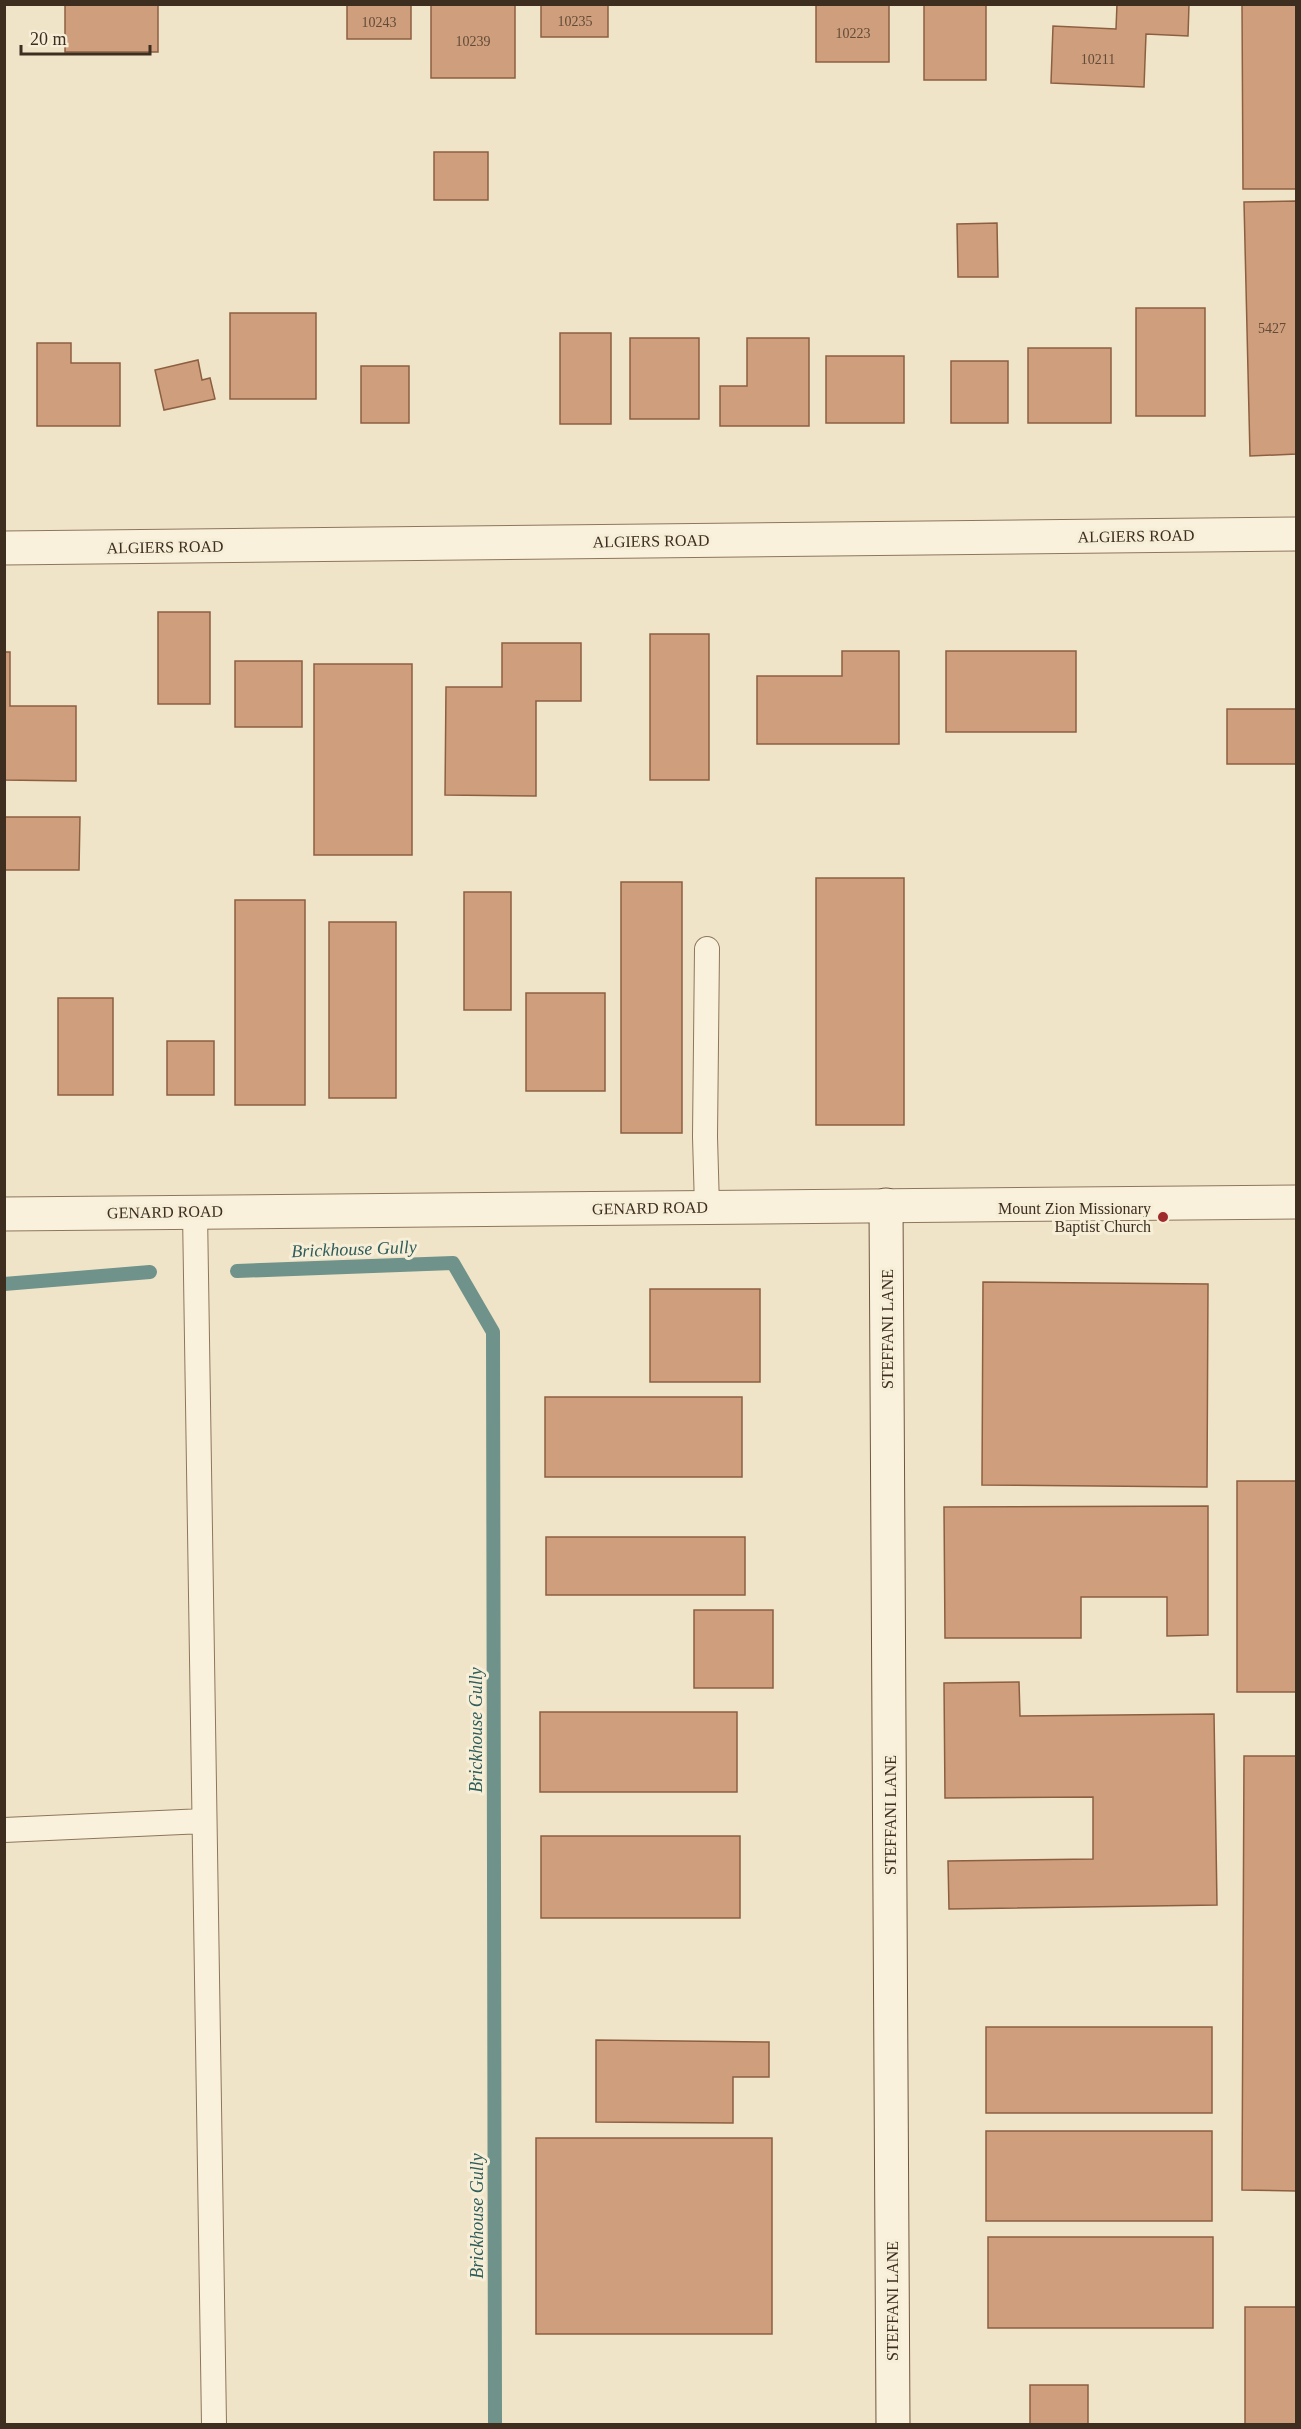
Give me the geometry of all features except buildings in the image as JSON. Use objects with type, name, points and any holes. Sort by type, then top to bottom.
[{"type":"street","name":"ALGIERS ROAD","points":[[4,548],[1296,534]]},
{"type":"street","name":"GENARD ROAD","points":[[4,1214],[1296,1202]]},
{"type":"street","name":"STEFFANI LANE","points":[[886,1205],[893,2424]]},
{"type":"lane","points":[[707,949],[705,1137],[707,1207]]},
{"type":"lane","points":[[195,1212],[214,2424]]},
{"type":"lane","points":[[4,1830],[204,1821]]},
{"type":"waterway","name":"Brickhouse Gully","points":[[237,1271],[453,1263],[493,1332],[495,2424]]},
{"type":"waterway","name":"Brickhouse Gully","points":[[4,1284],[150,1272]]},
{"type":"place","name":"Mount Zion Missionary Baptist Church","points":[[1163,1217]]}]
